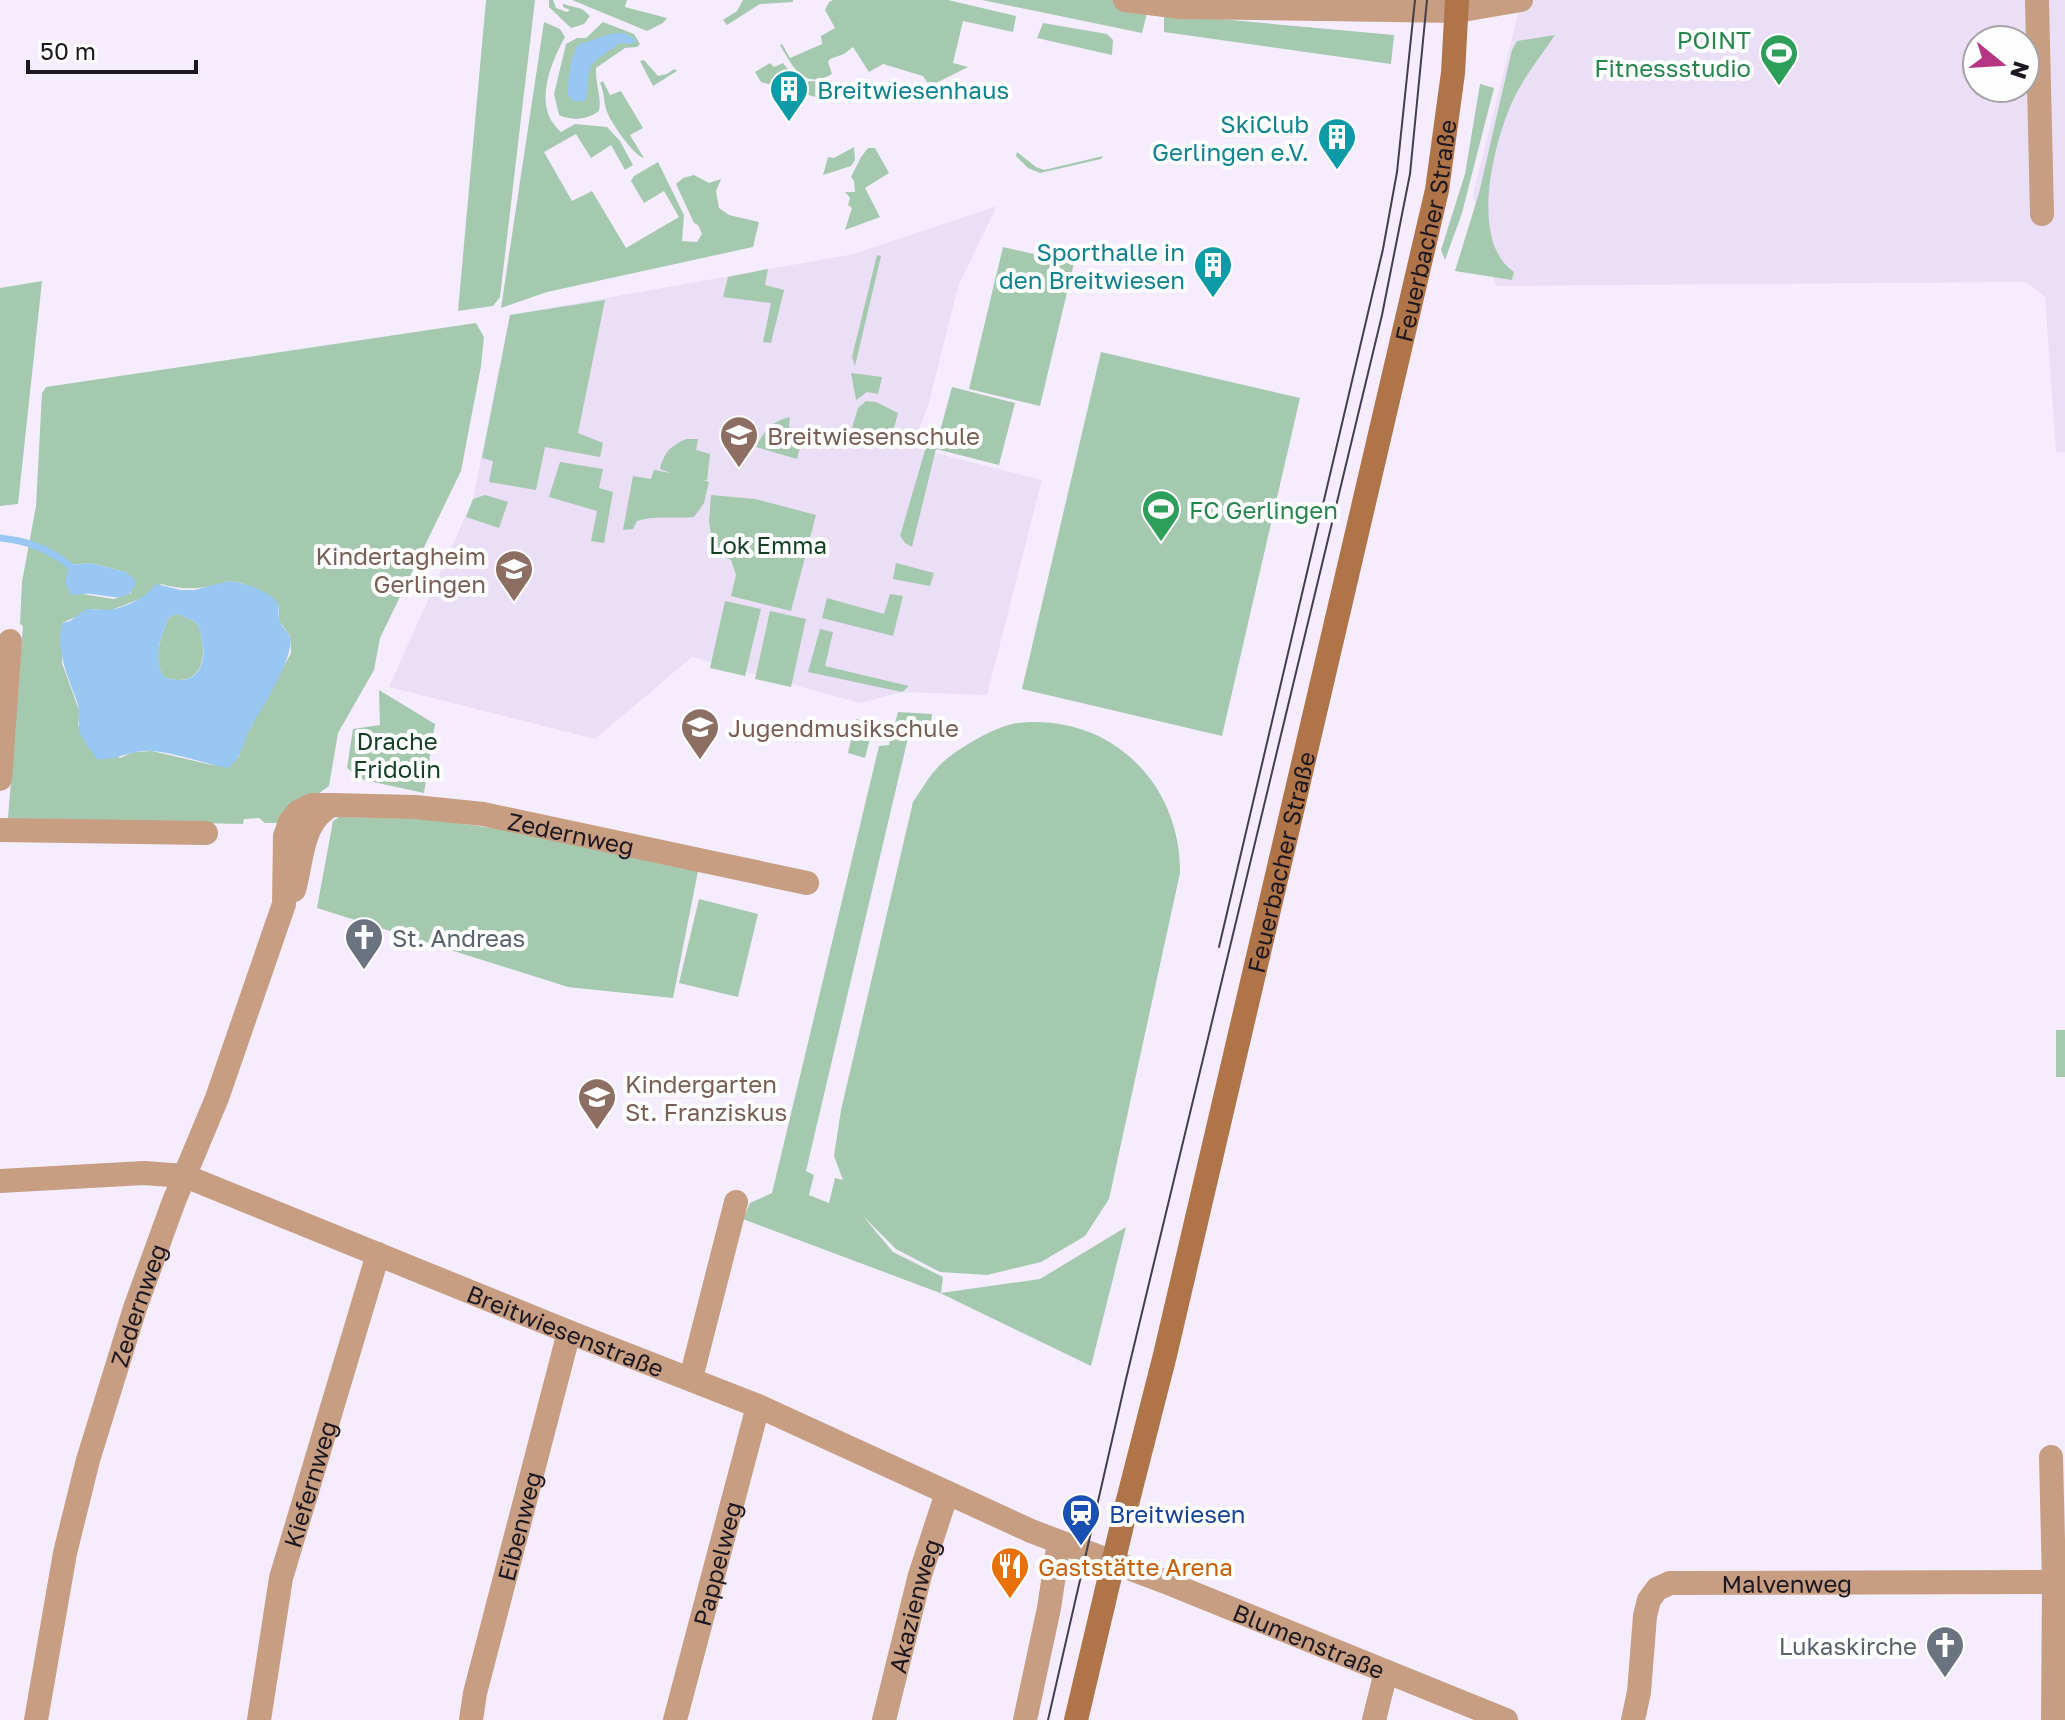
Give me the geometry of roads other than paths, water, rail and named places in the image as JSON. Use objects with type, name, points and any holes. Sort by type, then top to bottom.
[{"type":"main road","name":"Feuerbacher Straße","points":[[1076,1720],[1165,1355],[1437,190],[1453,73],[1457,6]]},
{"type":"street","points":[[1125,0],[1180,7],[1457,6],[1521,0]]},
{"type":"street","points":[[2037,0],[2042,214]]},
{"type":"street","points":[[0,779],[10,641]]},
{"type":"street","name":"Zedernweg","points":[[36,1720],[65,1553],[88,1460],[135,1308],[217,1098],[284,904],[295,890],[304,840],[312,821],[322,810],[332,805],[415,807],[483,814],[807,883]]},
{"type":"street","points":[[0,830],[206,833]]},
{"type":"street","name":"Breitwiesenstraße","points":[[0,1181],[144,1173],[185,1176],[569,1332],[691,1378],[947,1493],[1113,1563]]},
{"type":"street","points":[[691,1378],[736,1202]]},
{"type":"street","name":"Kiefernweg","points":[[259,1720],[281,1578],[378,1254]]},
{"type":"street","name":"Eibenweg","points":[[471,1720],[479,1678],[569,1332]]},
{"type":"street","name":"Pappelweg","points":[[675,1720],[758,1406]]},
{"type":"street","points":[[2051,1457],[2053,1720]]},
{"type":"street","name":"Akazienweg","points":[[884,1720],[920,1575],[947,1493]]},
{"type":"street","points":[[1025,1720],[1049,1608],[1059,1542]]},
{"type":"street","name":"Blumenstraße","points":[[1113,1563],[1506,1720]]},
{"type":"street","name":"Malvenweg","points":[[1633,1720],[1649,1600],[1657,1589],[1670,1583],[2054,1582]]},
{"type":"street","points":[[1374,1720],[1386,1672]]},
{"type":"water","points":[[624,33],[636,40],[632,44],[619,43],[595,61],[589,71],[585,101],[573,101],[568,95],[568,82],[578,45],[610,34]]},
{"type":"water","points":[[90,563],[126,572],[136,580],[133,588],[118,597],[71,595],[65,582],[69,565]]},
{"type":"water","points":[[229,581],[263,592],[278,604],[279,620],[290,637],[283,669],[239,755],[227,768],[152,751],[97,759],[80,731],[78,705],[61,653],[62,623],[86,609],[105,610],[126,605],[146,594],[156,584],[194,590]],"holes":[[[178,614],[198,626],[203,650],[201,667],[191,678],[183,680],[164,677],[158,654],[169,617]]]},
{"type":"waterway","points":[[0,538],[37,546],[69,565]]},
{"type":"tram line","points":[[1219,947],[1383,249],[1397,172],[1415,0]]},
{"type":"tram line","points":[[1048,1720],[1126,1379],[1382,315],[1410,174],[1427,0]]},
{"type":"place","name":"POINT Fitnessstudio","points":[[1779,87]]},
{"type":"place","name":"Breitwiesenhaus","points":[[789,123]]},
{"type":"place","name":"SkiClub Gerlingen e.V.","points":[[1337,171]]},
{"type":"place","name":"Sporthalle in den Breitwiesen","points":[[1213,299]]},
{"type":"place","name":"Breitwiesenschule","points":[[739,469]]},
{"type":"place","name":"FC Gerlingen","points":[[1161,543]]},
{"type":"place","name":"Kindertagheim Gerlingen","points":[[514,603]]},
{"type":"place","name":"Jugendmusikschule","points":[[700,761]]},
{"type":"place","name":"St. Andreas","points":[[364,971]]},
{"type":"place","name":"Kindergarten St. Franziskus","points":[[597,1131]]},
{"type":"place","name":"Breitwiesen","points":[[1081,1547]]},
{"type":"place","name":"Gaststätte Arena","points":[[1010,1600]]},
{"type":"place","name":"Lukaskirche","points":[[1945,1679]]},
{"type":"park label","name":"Lok Emma","points":[[768,544]]},
{"type":"park label","name":"Drache Fridolin","points":[[397,754]]}]
